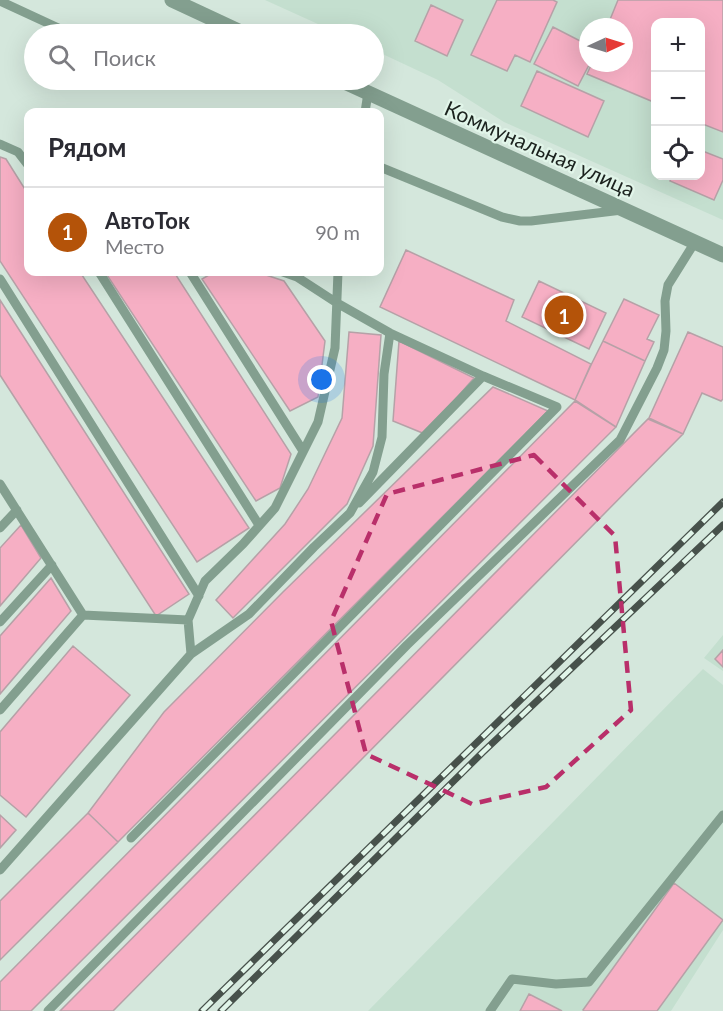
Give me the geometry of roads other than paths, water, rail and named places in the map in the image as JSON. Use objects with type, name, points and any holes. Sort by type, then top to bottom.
[{"type":"street","points":[[172,0],[224,24]]},
{"type":"street","name":"Коммунальная улица","points":[[362,90],[723,255]]},
{"type":"lane","points":[[1,0],[48,24]]},
{"type":"lane","points":[[366,108],[368,93]]},
{"type":"lane","points":[[0,144],[18,152],[24,160]]},
{"type":"lane","points":[[384,169],[502,217],[520,222],[624,210]]},
{"type":"lane","points":[[48,1011],[407,645],[620,440],[664,350],[665,301],[668,285],[695,242]]},
{"type":"lane","points":[[102,276],[259,525]]},
{"type":"lane","points":[[193,276],[303,451]]},
{"type":"lane","points":[[131,838],[557,407],[390,333],[294,276]]},
{"type":"lane","points":[[191,654],[188,620],[206,581],[275,508],[318,422],[335,348],[338,276]]},
{"type":"lane","points":[[0,279],[199,596]]},
{"type":"lane","points":[[350,513],[373,472],[382,437],[384,374],[390,333]]},
{"type":"lane","points":[[0,870],[191,654],[249,614],[483,376]]},
{"type":"lane","points":[[0,484],[83,615]]},
{"type":"lane","points":[[0,528],[17,510]]},
{"type":"lane","points":[[0,622],[52,565]]},
{"type":"lane","points":[[83,615],[188,620]]},
{"type":"lane","points":[[0,710],[83,615]]},
{"type":"lane","points":[[490,1011],[512,979],[556,984],[589,982],[723,815]]},
{"type":"railway","points":[[202,1011],[723,502]]},
{"type":"railway","points":[[221,1011],[483,752],[723,525]]},
{"type":"place","name":"АвтоТок","points":[[564,315]]}]
